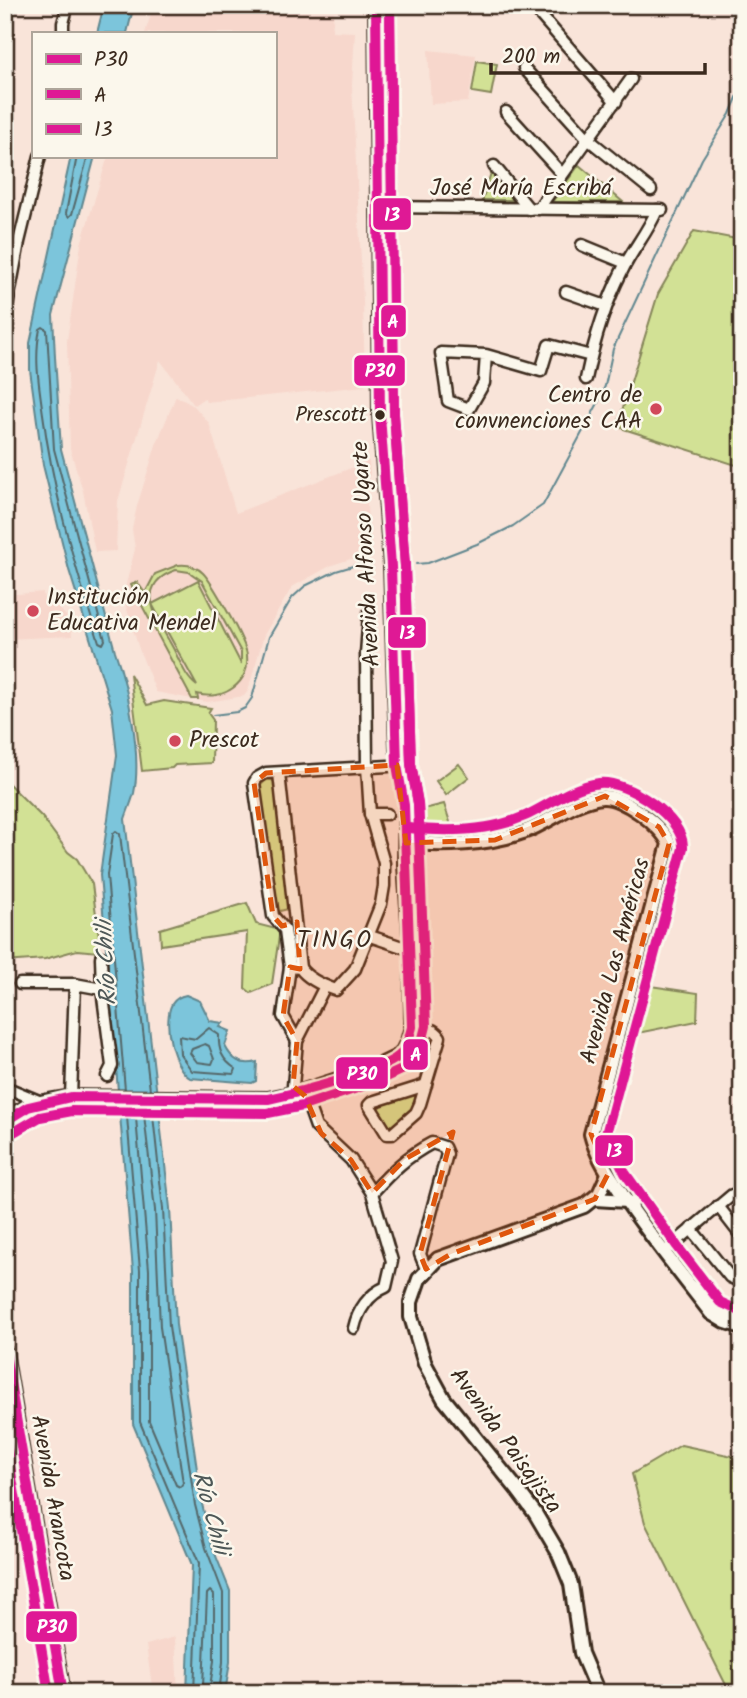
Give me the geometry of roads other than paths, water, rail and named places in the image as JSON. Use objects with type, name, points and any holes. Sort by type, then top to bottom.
[{"type":"main road","name":"Avenida Alfonso Ugarte","points":[[376,5],[385,207]]},
{"type":"main road","name":"Avenida Alfonso Ugarte","points":[[5,1121],[15,1112],[39,1101],[71,1097],[268,1099],[300,1093],[374,1068],[401,1055],[408,1041],[412,1027],[411,950],[395,562],[380,415],[385,207],[385,5]]},
{"type":"main road","name":"Avenida Las Américas","points":[[406,842],[432,844],[495,840],[524,832],[588,800],[605,796],[622,802],[666,834],[669,844],[591,1134],[595,1150],[633,1213],[711,1312],[726,1322],[742,1327]]},
{"type":"main road","points":[[595,1199],[608,1174]]},
{"type":"main road","points":[[426,1269],[451,1254],[545,1221],[595,1199],[627,1201]]},
{"type":"main road","name":"Avenida Las Américas","points":[[627,1201],[638,1207],[719,1306],[742,1319]]},
{"type":"main road","name":"Avenida Paisajista","points":[[426,1269],[419,1279],[411,1302],[414,1333],[425,1364],[444,1399],[535,1513],[558,1552],[571,1584],[581,1653],[598,1693]]},
{"type":"main road","name":"Avenida Arancota","points":[[5,1352],[10,1401],[63,1693]]},
{"type":"street","points":[[63,32],[68,5]]},
{"type":"street","points":[[536,10],[615,102]]},
{"type":"street","points":[[524,68],[588,139],[652,190]]},
{"type":"street","points":[[494,166],[534,209],[631,79]]},
{"type":"street","points":[[506,111],[562,174]]},
{"type":"street","points":[[5,317],[40,158]]},
{"type":"street","name":"José María Escribá","points":[[385,207],[660,210],[626,262]]},
{"type":"street","points":[[582,245],[626,262],[597,330],[586,379]]},
{"type":"street","points":[[566,292],[606,306]]},
{"type":"street","points":[[485,355],[484,383],[469,409],[448,401],[441,353],[485,355],[541,371],[549,345],[591,356]]},
{"type":"street","points":[[369,612],[366,654],[368,767],[370,814],[384,863],[384,886],[370,936],[355,969],[336,990],[295,968],[285,930],[273,916],[254,783],[257,778],[266,774],[368,767],[402,765]]},
{"type":"street","points":[[279,773],[297,922],[295,968],[283,1016],[297,1041]]},
{"type":"street","points":[[370,814],[387,814]]},
{"type":"street","points":[[282,926],[297,922]]},
{"type":"street","points":[[370,936],[411,950]]},
{"type":"street","points":[[101,957],[102,989],[112,1066],[107,1076]]},
{"type":"street","points":[[20,984],[75,984],[102,989]]},
{"type":"street","points":[[71,1097],[75,984]]},
{"type":"street","points":[[325,986],[297,1041],[293,1086],[305,1096],[316,1126],[351,1160],[372,1193],[392,1261],[386,1287],[372,1293],[356,1317],[354,1328]]},
{"type":"street","points":[[412,1027],[432,1029],[437,1031],[440,1037],[426,1085],[416,1113],[392,1135],[387,1134],[369,1105],[426,1085]]},
{"type":"street","points":[[5,1087],[39,1101]]},
{"type":"street","points":[[372,1193],[399,1164],[416,1151],[432,1143],[444,1147],[447,1154],[420,1254],[426,1269]]},
{"type":"street","points":[[670,1247],[732,1195],[742,1193]]},
{"type":"street","points":[[718,1206],[741,1234]]},
{"type":"street","points":[[691,1228],[730,1277],[742,1282]]},
{"type":"water","points":[[104,5],[134,5],[127,32],[97,32]]},
{"type":"water","points":[[71,158],[94,158],[53,315],[61,449],[125,683],[135,741],[134,793],[125,819],[170,1208],[176,1325],[202,1504],[212,1546],[230,1591],[230,1662],[225,1693],[187,1693],[192,1565],[133,1424],[133,1271],[100,875],[117,755],[112,709],[69,570],[43,465],[30,370],[30,343]]},
{"type":"water","points":[[186,995],[200,1001],[210,1021],[223,1023],[220,1027],[230,1031],[225,1046],[234,1058],[246,1063],[257,1062],[256,1081],[252,1083],[190,1078],[184,1073],[174,1055],[168,1022],[172,1004]]},
{"type":"waterway","points":[[416,564],[428,563],[477,544],[513,526],[543,505],[597,405],[605,386],[613,349],[702,159],[730,114],[742,86]]},
{"type":"waterway","points":[[213,715],[237,712],[245,708],[252,698],[269,637],[292,598],[305,586],[336,571],[370,563]]},
{"type":"place","name":"Centro de convnenciones CAA","points":[[656,409]]},
{"type":"place","name":"Prescott","points":[[380,415]]},
{"type":"place","name":"Institución Educativa Mendel","points":[[33,611]]},
{"type":"place","name":"Prescot","points":[[175,741]]},
{"type":"district","name":"TINGO","points":[[335,940]]},
{"type":"water label","name":"Río Chili","points":[[107,963]]},
{"type":"water label","name":"Río Chili","points":[[210,1513]]}]
